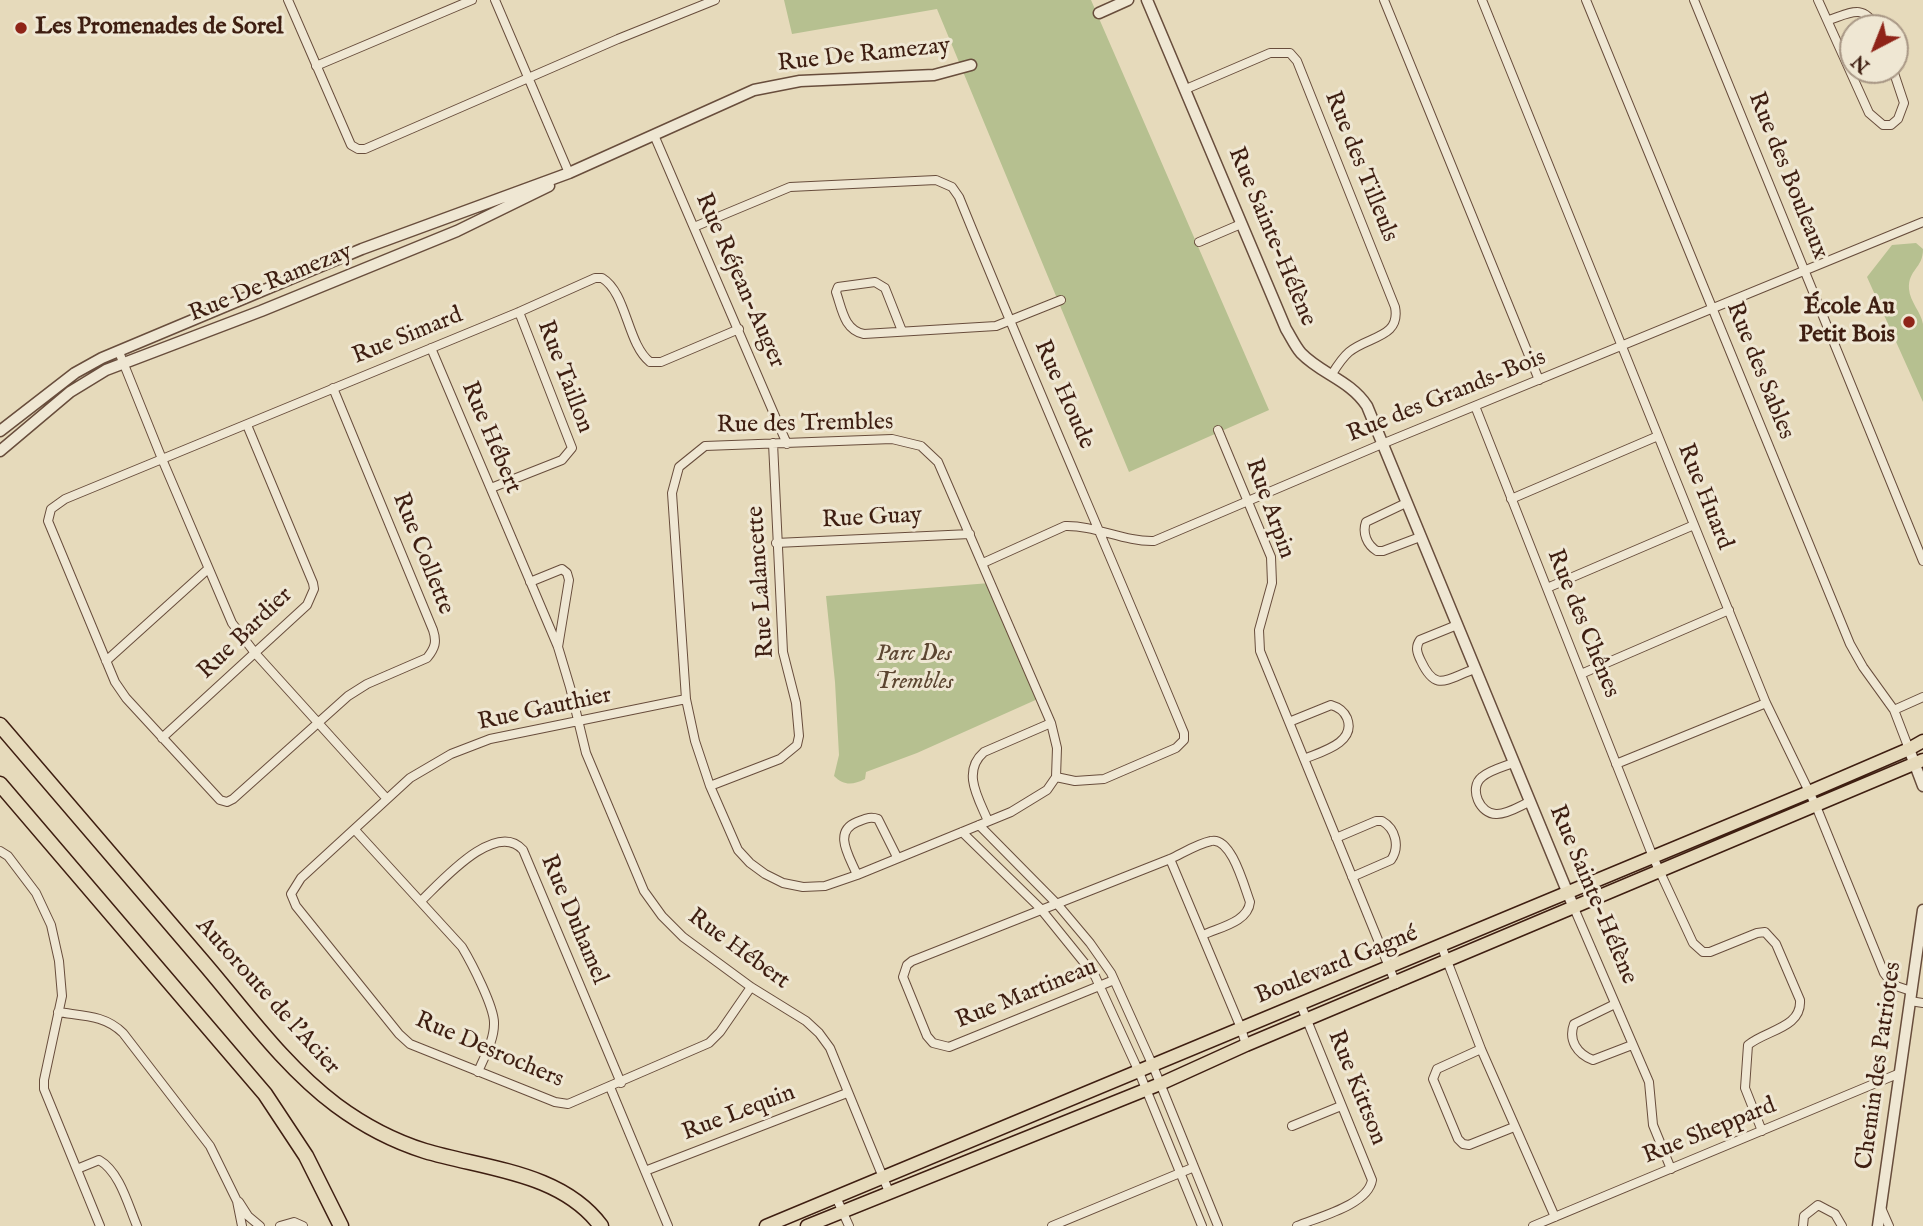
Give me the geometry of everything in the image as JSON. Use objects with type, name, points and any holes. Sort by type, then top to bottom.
[{"type":"highway","name":"Autoroute de l'Acier","points":[[0,725],[279,1051],[326,1097],[361,1122],[404,1143],[526,1177],[557,1189],[580,1204],[601,1226]]},
{"type":"highway","points":[[0,784],[265,1094],[306,1157],[341,1226]]},
{"type":"main road","name":"Boulevard Gagné","points":[[766,1226],[1809,792],[1923,741]]},
{"type":"main road","name":"Boulevard Gagné","points":[[807,1226],[1147,1090],[1246,1045],[1919,762]]},
{"type":"street","points":[[288,0],[351,145],[358,149],[365,149],[715,0]]},
{"type":"street","points":[[316,66],[472,0]]},
{"type":"street","points":[[495,0],[569,173]]},
{"type":"street","points":[[1099,13],[1128,0]]},
{"type":"street","name":"Rue Sainte-Hélène","points":[[1147,0],[1294,344],[1316,365],[1332,374],[1362,399],[1651,1088],[1653,1125],[1671,1169]]},
{"type":"street","points":[[1384,0],[1539,380]]},
{"type":"street","name":"Rue Huard","points":[[1482,0],[1766,703],[1816,806],[1884,973],[1893,985],[1911,996]]},
{"type":"street","name":"Rue des Sables","points":[[1586,0],[1850,644],[1894,710],[1909,749]]},
{"type":"street","name":"Rue des Bouleaux","points":[[1693,0],[1923,561]]},
{"type":"street","points":[[1818,0],[1839,43]]},
{"type":"street","points":[[1846,14],[1866,14]]},
{"type":"street","points":[[1829,20],[1839,17]]},
{"type":"street","name":"Rue des Tilleuls","points":[[1186,89],[1270,53],[1290,53],[1297,61],[1395,307],[1397,318],[1393,327],[1350,351],[1332,374]]},
{"type":"street","name":"Rue De Ramezay","points":[[0,430],[75,373],[119,352],[378,244],[569,173],[694,120],[754,90],[800,81],[934,75],[971,65]]},
{"type":"street","points":[[1857,84],[1869,113],[1883,125],[1891,125],[1898,119],[1904,103],[1898,84]]},
{"type":"street","name":"Rue Réjean-Auger","points":[[654,135],[787,444]]},
{"type":"street","name":"Rue De Ramezay","points":[[0,451],[81,384],[106,370],[261,311],[457,231],[535,194],[569,173]]},
{"type":"street","name":"Rue Houde","points":[[694,227],[790,187],[944,182],[952,187],[959,197],[1184,733],[1184,740],[1176,748],[1104,779],[1083,782],[1056,777]]},
{"type":"street","name":"Rue des Grands-Bois","points":[[983,563],[1065,526],[1154,541],[1382,444],[1923,222]]},
{"type":"street","points":[[1199,242],[1241,224]]},
{"type":"street","points":[[378,244],[385,261]]},
{"type":"street","name":"Rue Simard","points":[[106,661],[48,521],[51,509],[65,499],[519,312],[595,278],[602,278],[612,286],[641,352],[650,362],[661,362],[739,329]]},
{"type":"street","points":[[902,331],[881,283],[838,287],[836,292],[851,329],[864,334],[996,326],[1060,300]]},
{"type":"street","points":[[253,295],[261,311]]},
{"type":"street","name":"Rue Taillon","points":[[491,488],[562,460],[572,448],[519,312]]},
{"type":"street","name":"Rue Hébert","points":[[431,348],[558,647],[586,753],[644,891],[662,916],[683,937],[751,987],[806,1021],[819,1033],[830,1048],[890,1192]]},
{"type":"street","points":[[119,352],[232,623],[255,653],[387,799]]},
{"type":"street","name":"Rue Collette","points":[[162,738],[213,794],[227,802],[348,696],[367,684],[427,658],[434,650],[436,640],[333,388]]},
{"type":"street","name":"Rue des Chênes","points":[[1475,406],[1653,857],[1698,949],[1710,952],[1765,932],[1776,944],[1800,1000],[1800,1007],[1793,1021],[1748,1045],[1745,1088],[1762,1131]]},
{"type":"street","name":"Rue Bardier","points":[[162,738],[307,605],[314,589],[247,425]]},
{"type":"street","name":"Rue Arpin","points":[[1218,430],[1271,557],[1272,583],[1259,630],[1260,651],[1396,984]]},
{"type":"street","points":[[1511,499],[1658,436]]},
{"type":"street","name":"Rue des Trembles","points":[[892,439],[920,446],[938,462],[1051,723],[1057,748],[1056,777],[1047,790],[1030,802],[825,886],[803,887],[783,883],[765,874],[738,850],[710,786],[695,741],[686,699],[672,493],[679,467],[705,446],[773,443],[892,439]]},
{"type":"street","name":"Rue Lalancette","points":[[710,786],[780,759],[797,745],[800,728],[783,652],[773,443]]},
{"type":"street","points":[[1406,503],[1366,522],[1364,532],[1368,542],[1377,551],[1382,551],[1420,537]]},
{"type":"street","points":[[1546,588],[1694,525]]},
{"type":"street","name":"Rue Guay","points":[[776,543],[970,534]]},
{"type":"street","points":[[162,738],[126,698],[106,661],[208,569]]},
{"type":"street","name":"Rue Hébert","points":[[530,582],[554,570],[562,569],[567,573],[569,580],[558,647]]},
{"type":"street","points":[[1581,674],[1729,610]]},
{"type":"street","points":[[1457,625],[1420,640],[1417,648],[1419,659],[1430,679],[1435,681],[1475,669]]},
{"type":"street","points":[[1894,710],[1923,697]]},
{"type":"street","name":"Rue Gauthier","points":[[294,887],[387,799],[420,772],[471,745],[512,734],[578,723],[686,699]]},
{"type":"street","points":[[1616,764],[1766,703]]},
{"type":"street","points":[[1289,722],[1331,705],[1338,706],[1348,719],[1349,728],[1341,743],[1304,760]]},
{"type":"street","points":[[988,821],[971,778],[978,757],[1051,723]]},
{"type":"street","points":[[1909,749],[1919,762],[1923,786]]},
{"type":"street","name":"Rue Sainte-Hélène","points":[[1513,763],[1481,777],[1476,784],[1476,792],[1485,809],[1493,814],[1501,814],[1529,802]]},
{"type":"street","points":[[857,875],[843,841],[843,834],[849,825],[867,818],[878,819],[897,857]]},
{"type":"street","points":[[1336,838],[1376,821],[1382,821],[1391,828],[1397,844],[1391,860],[1352,877]]},
{"type":"street","points":[[979,825],[1058,905],[1090,943],[1114,980],[1153,1066],[1192,1168],[1218,1226]]},
{"type":"street","points":[[355,830],[421,901],[461,947],[472,964],[495,1020],[493,1034],[478,1072]]},
{"type":"street","points":[[962,832],[1040,908],[1101,986],[1202,1226]]},
{"type":"street","name":"Rue Duhamel","points":[[421,901],[475,853],[504,840],[517,843],[523,850],[621,1083]]},
{"type":"street","points":[[1040,908],[1058,905],[1212,840],[1222,842],[1229,849],[1251,901],[1250,909],[1244,917],[1203,935]]},
{"type":"street","points":[[0,851],[8,856],[36,893],[51,925],[63,989],[44,1089],[100,1226]]},
{"type":"street","points":[[1170,859],[1246,1045]]},
{"type":"street","name":"Rue Desrochers","points":[[294,887],[291,894],[296,906],[399,1034],[411,1044],[555,1102],[568,1104],[709,1043],[720,1032],[751,987]]},
{"type":"street","name":"Rue Martineau","points":[[1040,908],[907,965],[903,977],[933,1043],[949,1047],[1114,980]]},
{"type":"street","name":"Chemin des Patriotes","points":[[1878,1226],[1923,911]]},
{"type":"street","points":[[1441,946],[1481,1049],[1555,1217]]},
{"type":"street","points":[[1911,996],[1923,1003]]},
{"type":"street","name":"Rue Kittson","points":[[1297,1226],[1362,1199],[1371,1188],[1370,1173],[1300,1003]]},
{"type":"street","name":"Rue Sainte-Hélène","points":[[1615,1004],[1574,1024],[1573,1042],[1580,1053],[1593,1060],[1632,1045]]},
{"type":"street","points":[[58,1012],[103,1019],[113,1023],[123,1033],[210,1146],[237,1201],[260,1226]]},
{"type":"street","points":[[1481,1049],[1437,1069],[1433,1079],[1458,1139],[1469,1145],[1514,1127]]},
{"type":"street","name":"Rue Sheppard","points":[[1533,1226],[1900,1073]]},
{"type":"street","points":[[610,1087],[668,1226]]},
{"type":"street","name":"Rue Lequin","points":[[645,1171],[847,1093]]},
{"type":"street","points":[[1292,1126],[1341,1106]]},
{"type":"street","points":[[77,1169],[99,1160],[108,1165],[118,1181],[136,1226]]},
{"type":"street","points":[[1052,1226],[1192,1168]]},
{"type":"street","points":[[836,1197],[849,1226]]},
{"type":"street","points":[[237,1201],[243,1226]]},
{"type":"street","points":[[1803,1226],[1804,1216],[1818,1205],[1835,1214],[1842,1226]]},
{"type":"street","points":[[1882,1210],[1889,1226]]},
{"type":"street","points":[[280,1226],[294,1222],[303,1226]]},
{"type":"green space","points":[[784,0],[1091,0],[1269,410],[1129,472],[937,9],[792,34]]},
{"type":"green space","name":"École Au Petit Bois","points":[[1916,243],[1923,249],[1922,256],[1909,282],[1909,289],[1923,324],[1923,402],[1867,277],[1892,245]]},
{"type":"green space","name":"Parc Des Trembles","points":[[990,583],[1040,698],[917,753],[866,772],[865,779],[861,781],[849,784],[841,782],[834,776],[839,755],[826,596]]},
{"type":"place","name":"Les Promenades de Sorel","points":[[21,28]]},
{"type":"place","name":"École Au Petit Bois","points":[[1909,322]]}]
